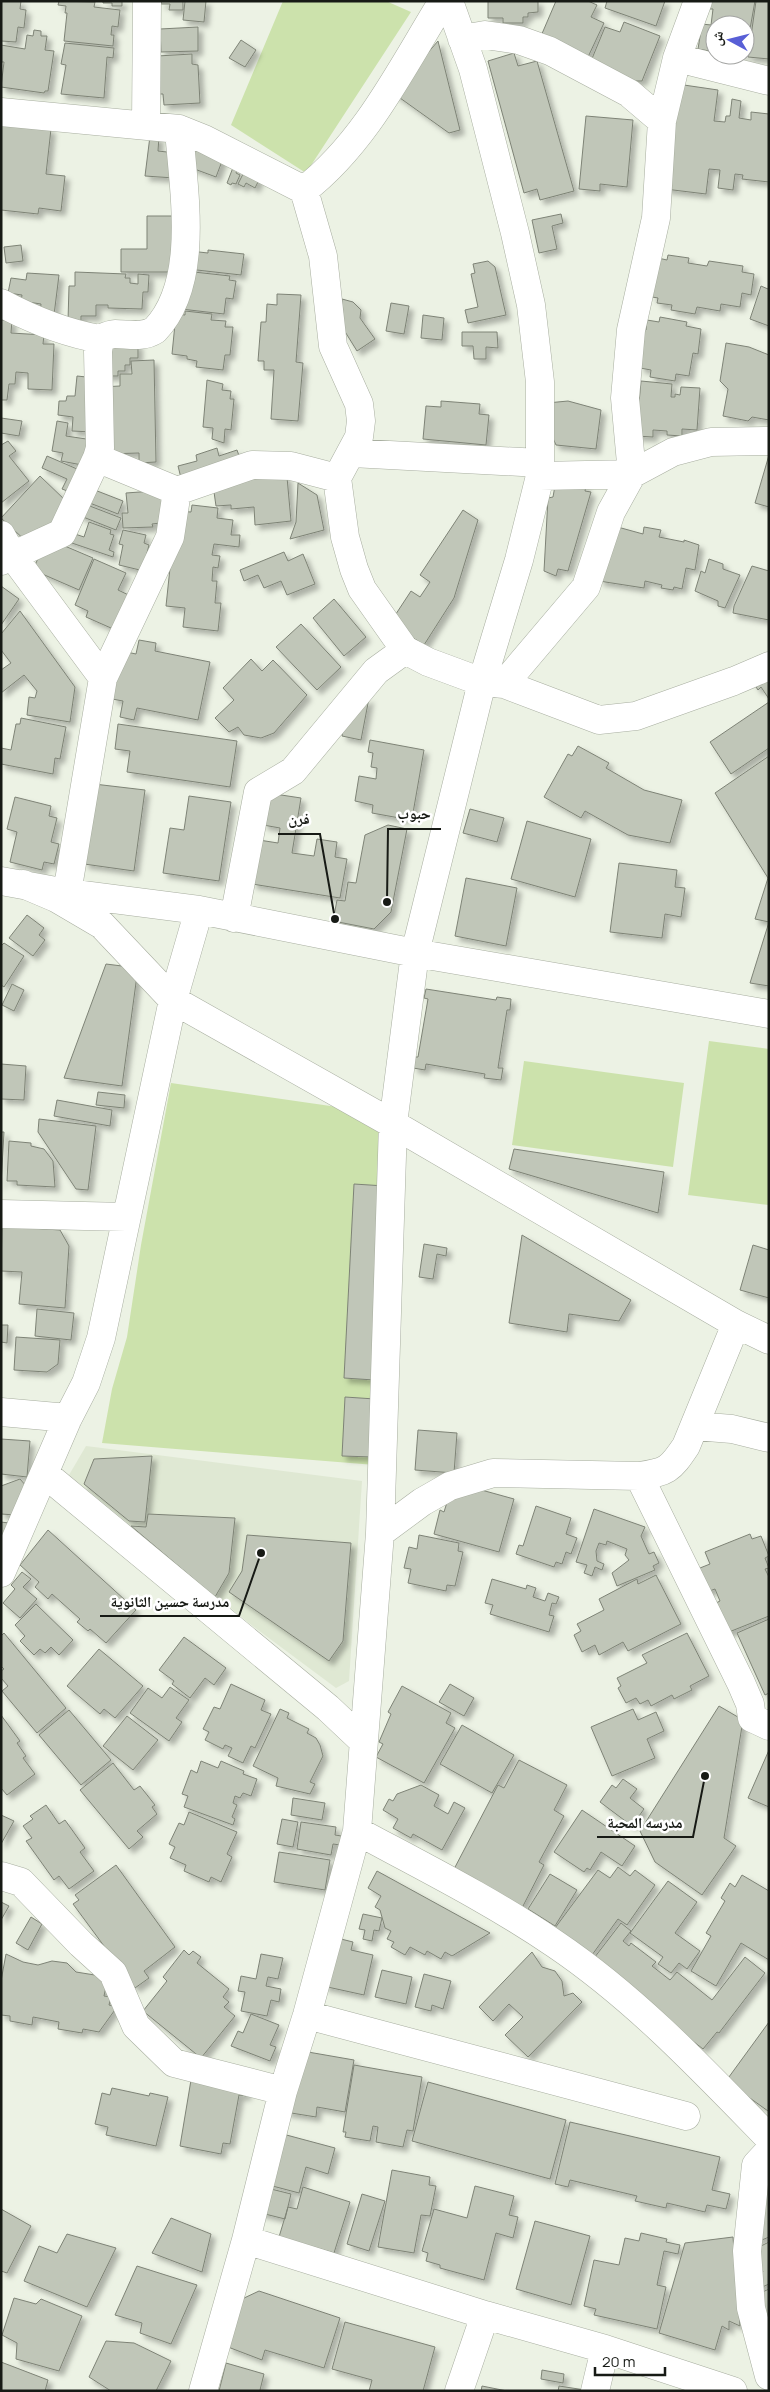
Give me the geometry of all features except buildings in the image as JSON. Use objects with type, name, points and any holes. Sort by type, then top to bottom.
[{"type":"street","points":[[146,124],[147,1]]},
{"type":"street","points":[[304,190],[324,174],[359,135],[443,1]]},
{"type":"street","points":[[203,2391],[246,2240],[283,2091],[307,2015],[357,1831],[380,1533],[393,1124],[415,953],[493,683],[540,470],[540,382],[531,305],[472,69],[449,1]]},
{"type":"street","points":[[493,683],[586,587],[611,512],[632,474],[625,398],[631,330],[656,218],[662,121],[677,58],[698,1]]},
{"type":"street","points":[[462,39],[485,35],[502,37],[519,40],[550,51],[628,93],[662,121]]},
{"type":"street","points":[[677,58],[769,82]]},
{"type":"street","points":[[1,112],[146,124],[179,129],[204,139],[304,190],[323,256],[333,346],[359,404],[361,421],[359,438],[337,478],[346,538],[354,570],[362,589],[405,650],[428,662],[599,720],[636,716],[734,681],[769,666]]},
{"type":"street","points":[[1,304],[22,315],[72,334],[100,339],[114,334],[130,336],[151,332],[165,316],[178,290],[183,268],[184,211],[179,129]]},
{"type":"street","points":[[100,339],[98,351],[100,448],[97,458],[62,533],[5,550],[103,678]]},
{"type":"street","points":[[352,453],[540,470],[632,474],[673,452],[711,442],[769,442]]},
{"type":"street","points":[[97,458],[177,491],[252,465],[291,466],[337,478]]},
{"type":"street","points":[[67,893],[103,678],[170,537],[177,491]]},
{"type":"street","points":[[234,918],[258,792],[293,770],[376,671],[405,650]]},
{"type":"street","points":[[12,882],[67,893],[199,910],[415,953],[769,1014]]},
{"type":"street","points":[[12,882],[56,898],[102,925],[173,1000],[393,1124],[736,1324],[769,1340]]},
{"type":"street","points":[[1,1573],[68,1418],[86,1383],[101,1338],[173,1000],[199,910]]},
{"type":"street","points":[[1,1214],[126,1217]]},
{"type":"street","points":[[380,1533],[422,1502],[450,1486],[493,1473],[639,1476],[664,1472],[676,1460],[695,1426],[736,1324]]},
{"type":"street","points":[[1,1412],[68,1418]]},
{"type":"street","points":[[695,1426],[732,1429],[769,1438]]},
{"type":"street","points":[[45,1474],[328,1708],[363,1741]]},
{"type":"street","points":[[639,1476],[741,1683],[750,1704],[752,1718],[769,1726]]},
{"type":"street","points":[[357,1831],[507,1913],[556,1945],[619,1992],[698,2065],[769,2138]]},
{"type":"street","points":[[1,1876],[21,1882],[81,1944],[113,1973],[136,2026],[174,2063],[283,2091]]},
{"type":"street","points":[[307,2015],[686,2116]]},
{"type":"street","points":[[769,2151],[756,2165],[747,2251],[751,2308],[769,2376]]},
{"type":"street","points":[[246,2240],[484,2315],[605,2348],[699,2385],[733,2391]]},
{"type":"street","points":[[459,2391],[484,2315]]},
{"type":"street","points":[[595,2391],[605,2348]]},
{"type":"shaded area","points":[[86,1446],[362,1481],[349,1681],[336,1688],[250,1624],[69,1475]]},
{"type":"green space","points":[[283,1],[386,1],[411,12],[306,173],[231,125]]},
{"type":"green space","points":[[709,1041],[769,1049],[769,1205],[688,1195]]},
{"type":"green space","points":[[524,1061],[684,1083],[673,1167],[512,1145]]},
{"type":"green space","points":[[171,1083],[379,1113],[375,1465],[102,1443],[112,1389],[127,1337],[141,1245]]},
{"type":"place","name":"حبوب","points":[[387,902]]},
{"type":"place","name":"فرن","points":[[335,919]]},
{"type":"place","name":"مدرسة حسين الثانوية","points":[[261,1553]]},
{"type":"place","name":"مدرسه المحبة","points":[[705,1776]]}]
